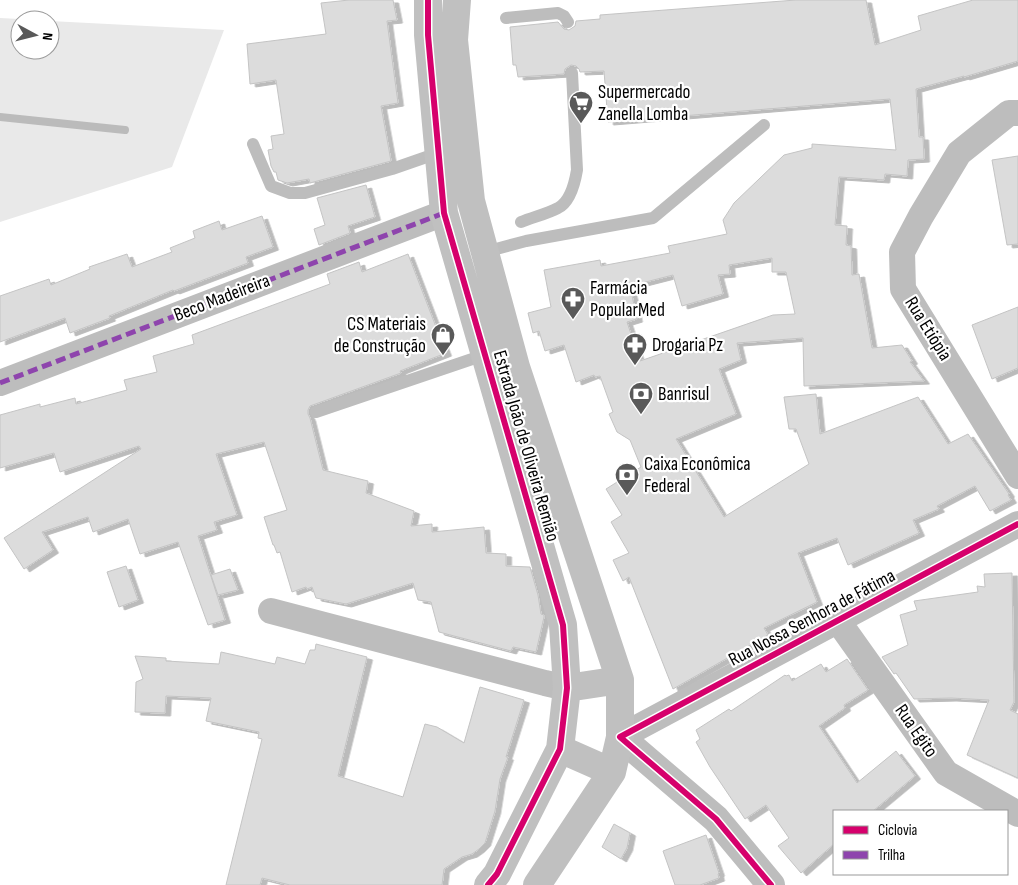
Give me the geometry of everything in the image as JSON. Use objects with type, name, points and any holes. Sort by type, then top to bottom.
[{"type":"main road","name":"Estrada João de Oliveira Remião","points":[[428,0],[428,35],[444,213],[563,625],[567,688],[560,749],[497,874],[488,885]]},
{"type":"main road","name":"Estrada João de Oliveira Remião","points":[[457,0],[454,40],[471,201],[516,367],[620,680],[620,737],[612,772],[537,885]]},
{"type":"main road","points":[[567,688],[620,680]]},
{"type":"main road","points":[[560,749],[612,772]]},
{"type":"street","name":"Rua Etiópia","points":[[1014,113],[959,153],[920,216],[902,252],[904,289],[1018,476]]},
{"type":"street","name":"Beco Madeireira","points":[[0,383],[444,213]]},
{"type":"street","name":"Rua Nossa Senhora de Fátima","points":[[620,737],[1018,524]]},
{"type":"street","points":[[271,611],[567,688]]},
{"type":"street","name":"Rua Egito","points":[[838,621],[946,773],[1018,814]]},
{"type":"street","points":[[620,737],[716,819],[771,885]]},
{"type":"lane","points":[[506,18],[558,13],[564,16],[568,22]]},
{"type":"lane","points":[[522,222],[560,207],[570,195],[575,182],[572,73]]},
{"type":"lane","points":[[485,252],[526,241],[652,218],[764,126]]},
{"type":"lane","points":[[252,144],[271,186],[290,194],[306,193],[392,169],[438,153]]},
{"type":"lane","points":[[316,412],[484,355]]},
{"type":"shaded area","points":[[0,18],[10,19],[10,60],[60,60],[60,22],[224,30],[172,167],[0,222]]},
{"type":"building","points":[[349,0],[393,0],[397,20],[387,21],[398,103],[381,106],[391,161],[310,183],[309,179],[287,183],[278,180],[276,172],[274,172],[271,166],[268,150],[273,149],[271,136],[284,134],[276,80],[250,84],[247,44],[326,34],[321,3]]},
{"type":"building","points":[[796,0],[866,0],[875,45],[921,30],[918,16],[973,0],[1018,0],[1018,61],[916,89],[919,137],[923,137],[924,159],[908,160],[907,176],[885,174],[884,180],[839,177],[835,225],[847,226],[846,245],[851,246],[852,275],[859,274],[872,348],[902,345],[912,361],[910,362],[924,381],[804,386],[803,338],[737,343],[741,360],[719,369],[736,414],[676,439],[724,517],[809,464],[796,429],[789,429],[784,397],[816,394],[820,434],[918,397],[948,444],[968,434],[1009,494],[1011,500],[990,511],[975,486],[937,506],[939,509],[913,520],[919,533],[848,565],[837,538],[798,553],[817,602],[764,628],[768,635],[673,689],[629,577],[623,581],[613,560],[629,553],[611,522],[622,515],[606,489],[641,467],[630,440],[617,432],[609,414],[613,412],[600,376],[595,377],[594,375],[576,382],[564,345],[545,351],[539,331],[533,333],[528,313],[551,307],[544,270],[600,260],[601,266],[670,253],[668,246],[727,234],[723,220],[734,203],[784,155],[812,148],[812,144],[896,150],[890,99],[608,122],[604,71],[580,72],[576,66],[571,65],[565,69],[564,74],[518,77],[516,65],[513,65],[510,27],[558,22],[564,29],[569,30],[575,26],[576,21],[600,19],[600,15]],"holes":[[[772,258],[772,272],[786,272],[795,314],[773,315],[640,361],[627,322],[637,319],[630,286],[673,275],[682,306],[723,294],[718,275],[730,274],[729,265]]]},
{"type":"building","points":[[1018,156],[1018,244],[1007,245],[992,160]]},
{"type":"building","points":[[366,185],[375,217],[348,226],[350,233],[319,245],[314,229],[325,225],[317,198]]},
{"type":"building","points":[[262,216],[273,247],[246,257],[248,263],[173,290],[109,316],[110,318],[70,333],[65,318],[0,342],[0,296],[49,279],[51,285],[90,269],[89,267],[127,254],[132,267],[172,252],[170,248],[195,238],[193,231],[219,221],[222,230]]},
{"type":"building","points":[[408,254],[446,353],[400,371],[401,373],[310,406],[308,414],[323,470],[368,481],[366,493],[414,511],[411,526],[432,524],[432,532],[484,527],[486,553],[506,554],[506,566],[530,567],[541,614],[544,615],[536,652],[513,647],[511,651],[439,632],[431,602],[418,600],[413,583],[346,604],[316,598],[312,587],[292,592],[280,552],[277,553],[273,545],[264,517],[287,510],[264,442],[216,454],[237,515],[214,522],[217,530],[198,536],[225,620],[208,625],[178,542],[140,554],[128,519],[93,532],[88,517],[42,532],[53,550],[24,569],[4,538],[141,449],[139,446],[60,472],[54,453],[0,468],[0,415],[40,404],[40,407],[75,398],[76,404],[127,390],[124,380],[157,372],[153,356],[194,344],[192,335],[330,284],[327,274],[359,262],[362,272]]},
{"type":"building","points":[[1018,307],[1018,368],[992,379],[972,325]]},
{"type":"building","points":[[126,566],[138,600],[119,607],[107,572]]},
{"type":"building","points":[[230,569],[238,590],[218,595],[211,575]]},
{"type":"building","points":[[1012,573],[1014,702],[1010,710],[1018,714],[1018,778],[967,755],[989,700],[914,699],[882,657],[908,645],[900,615],[917,610],[914,601],[978,592],[977,586],[985,587],[984,574]]},
{"type":"building","points":[[316,644],[367,657],[338,776],[403,797],[425,724],[437,727],[464,743],[480,687],[524,700],[500,779],[495,811],[485,843],[472,854],[462,857],[444,869],[442,885],[290,885],[262,878],[260,885],[226,885],[262,739],[258,738],[259,732],[206,721],[211,698],[166,696],[165,713],[135,712],[136,682],[143,679],[135,656],[166,658],[166,661],[219,664],[221,652],[275,664],[277,657],[305,664],[310,650],[315,650]]},
{"type":"building","points":[[847,659],[868,690],[844,705],[845,708],[819,726],[857,783],[896,751],[915,776],[874,810],[833,810],[833,845],[801,873],[778,846],[789,838],[766,805],[745,819],[710,767],[696,742],[700,739],[696,730],[729,709],[731,711],[785,675],[789,675],[792,681],[821,664],[826,672]]},
{"type":"building","points":[[614,824],[630,833],[627,848],[621,859],[602,847]]},
{"type":"building","points":[[706,835],[719,878],[700,885],[675,885],[663,851]]},
{"type":"waterway","points":[[0,117],[125,130]]},
{"type":"marked path","points":[[0,383],[444,213]]},
{"type":"cycle path","points":[[428,0],[428,35],[444,213],[563,625],[567,688],[560,749],[497,874],[488,885]]},
{"type":"cycle path","points":[[771,885],[716,819],[620,737],[1018,524]]},
{"type":"place","name":"Supermercado Zanella Lomba","points":[[581,124]]},
{"type":"place","name":"Farmácia PopularMed","points":[[573,320]]},
{"type":"place","name":"CS Materiais de Construção","points":[[443,356]]},
{"type":"place","name":"Drogaria Pz","points":[[635,366]]},
{"type":"place","name":"Banrisul","points":[[641,415]]},
{"type":"place","name":"Caixa Econômica Federal","points":[[627,496]]}]
